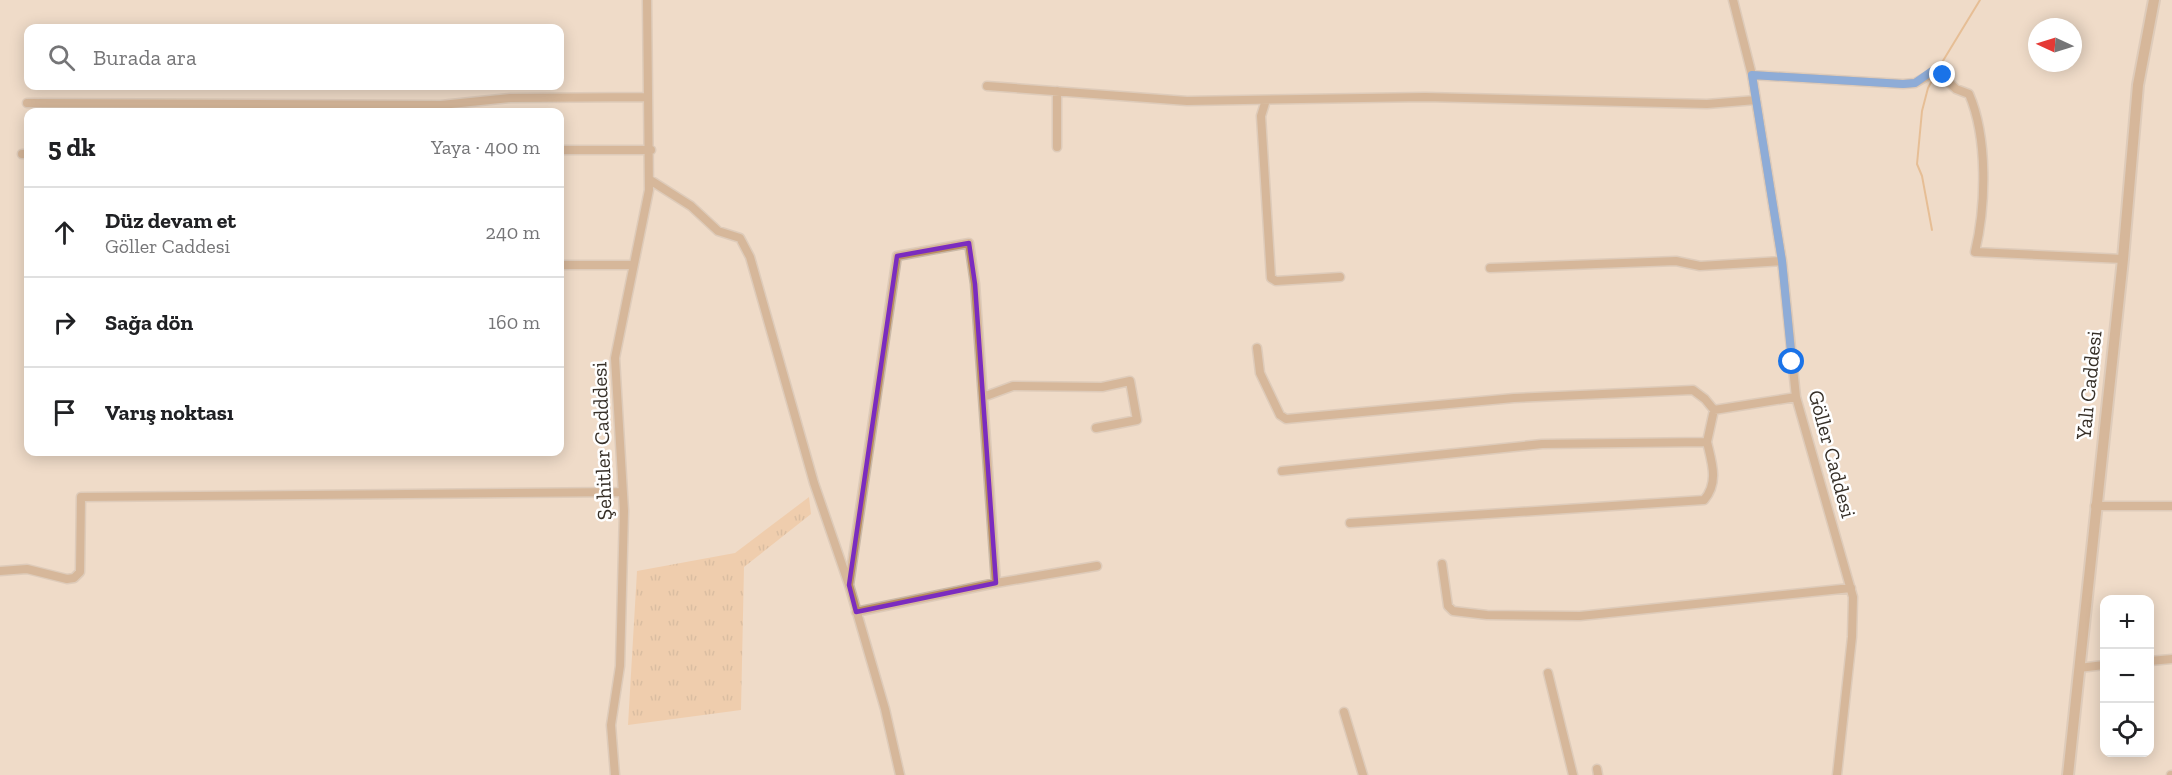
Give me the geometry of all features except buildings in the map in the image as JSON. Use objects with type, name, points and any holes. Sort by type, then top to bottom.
[{"type":"street","name":"Şehitler Cadddesi","points":[[615,775],[611,725],[620,666],[622,492],[615,358],[650,180],[647,0]]},
{"type":"street","name":"Göller Caddesi","points":[[1733,0],[1752,75],[1782,261],[1796,397],[1853,597],[1852,637],[1837,775]]},
{"type":"street","name":"Yalı Caddesi","points":[[2068,775],[2123,259],[2138,85],[2154,0]]},
{"type":"street","points":[[1752,75],[1903,84],[1915,83],[1939,73],[1956,89],[1970,94],[1977,112],[1982,214],[1975,252],[2123,259]]},
{"type":"street","points":[[987,86],[1187,101],[1425,97],[1707,104],[1756,100]]},
{"type":"street","points":[[1057,91],[1057,147]]},
{"type":"street","points":[[27,103],[441,105],[510,98],[648,97]]},
{"type":"street","points":[[1266,100],[1261,116],[1271,278],[1284,281],[1340,277]]},
{"type":"street","points":[[564,150],[651,150]]},
{"type":"street","points":[[650,180],[691,206],[718,231],[740,238],[765,306],[814,483],[849,585],[885,709],[900,775]]},
{"type":"street","points":[[849,585],[897,256],[969,243],[975,284],[996,583]]},
{"type":"street","points":[[1490,268],[1676,261],[1700,266],[1782,261]]},
{"type":"street","points":[[564,265],[633,266]]},
{"type":"street","points":[[1257,348],[1260,373],[1280,415],[1286,419],[1514,398],[1693,390],[1705,399],[1714,411],[1707,442],[1714,477],[1711,492],[1704,500],[1350,522]]},
{"type":"street","points":[[982,397],[1013,386],[1102,387],[1130,381],[1137,420],[1096,428]]},
{"type":"street","points":[[1714,411],[1796,397]]},
{"type":"street","points":[[1282,471],[1542,444],[1707,442]]},
{"type":"street","points":[[0,571],[27,569],[67,579],[74,578],[80,572],[81,497],[622,492]]},
{"type":"street","points":[[2095,506],[2172,506]]},
{"type":"street","points":[[1442,564],[1448,606],[1453,611],[1487,615],[1580,615],[1851,588]]},
{"type":"street","points":[[856,612],[996,583],[1097,566]]},
{"type":"street","points":[[2154,661],[2172,659]]},
{"type":"street","points":[[2079,668],[2100,665]]},
{"type":"street","points":[[1548,673],[1573,775]]},
{"type":"street","points":[[1344,712],[1363,775]]},
{"type":"highlighted area","points":[[969,243],[975,284],[996,583],[856,612],[849,585],[897,256]]},
{"type":"green space","points":[[809,497],[811,514],[744,567],[741,710],[628,725],[637,571],[735,553]]},
{"type":"waterway","points":[[1938,69],[1980,0]]},
{"type":"waterway","points":[[1932,230],[1922,176],[1917,164],[1922,111],[1928,88],[1934,77]]},
{"type":"route","points":[[1792,362],[1782,261],[1752,75],[1903,84],[1915,83],[1932,71],[1943,75]]}]
